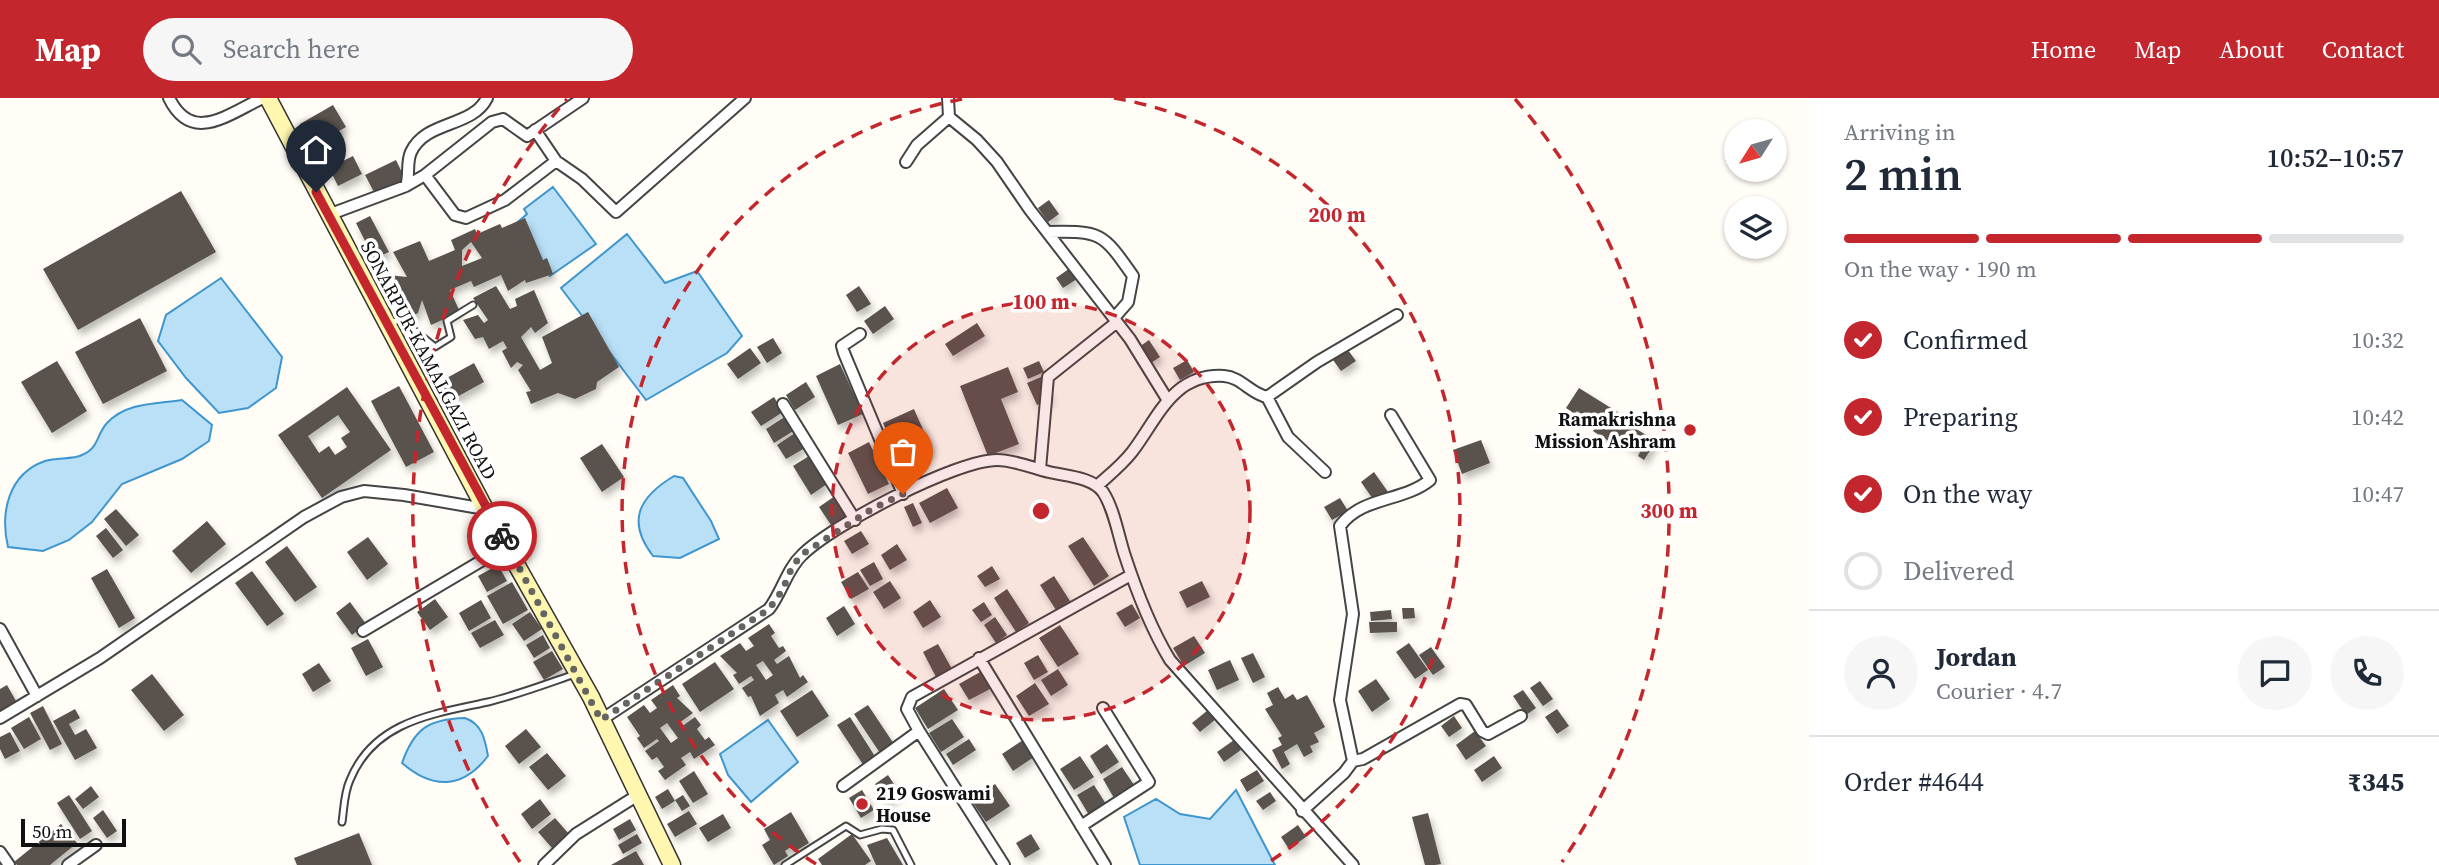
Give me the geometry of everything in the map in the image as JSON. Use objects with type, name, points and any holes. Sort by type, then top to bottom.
[{"type":"main road","name":"SONARPUR-KAMALGAZI ROAD","points":[[265,98],[485,509],[508,545],[578,674],[672,865]]},
{"type":"street","points":[[169,98],[177,115],[192,124],[207,123],[265,98]]},
{"type":"street","points":[[406,186],[410,153],[422,138],[440,125],[459,121],[487,98]]},
{"type":"street","points":[[328,215],[406,186],[425,175],[492,122],[503,119],[527,136],[583,98]]},
{"type":"street","points":[[535,130],[556,161],[582,179],[615,212],[745,98]]},
{"type":"street","points":[[948,98],[949,117],[986,149],[1115,320],[1167,400]]},
{"type":"street","points":[[906,162],[917,145],[949,117]]},
{"type":"street","points":[[425,175],[455,215],[466,218],[505,200],[556,161]]},
{"type":"street","points":[[1040,469],[1048,377],[1115,320],[1128,302],[1133,276],[1108,240],[1088,231],[1047,232]]},
{"type":"street","points":[[1267,397],[1317,362],[1397,315]]},
{"type":"street","points":[[860,334],[842,346],[903,494]]},
{"type":"street","points":[[1097,486],[1132,453],[1167,400],[1198,382],[1226,376],[1267,397],[1288,437],[1325,472]]},
{"type":"street","points":[[783,404],[855,520]]},
{"type":"street","points":[[1353,761],[1340,700],[1353,614],[1340,526],[1364,505],[1396,497],[1430,480],[1391,415]]},
{"type":"street","points":[[601,720],[769,609],[782,591],[793,565],[804,553],[855,520],[903,494],[954,472],[998,460],[1097,486],[1106,499],[1131,575],[1158,640],[1170,660],[1353,865]]},
{"type":"street","points":[[0,718],[100,659],[304,517],[341,497],[364,492],[404,495],[485,509]]},
{"type":"street","points":[[363,631],[508,545]]},
{"type":"street","points":[[1003,865],[919,731],[907,709],[907,702],[979,658],[1131,575]]},
{"type":"street","points":[[0,629],[37,696]]},
{"type":"street","points":[[979,658],[1105,865]]},
{"type":"street","points":[[1302,811],[1344,773],[1353,761],[1363,759],[1460,704],[1466,705],[1482,731],[1488,734],[1521,716]]},
{"type":"street","points":[[1082,826],[1149,782],[1103,708]]},
{"type":"street","points":[[843,786],[919,731]]},
{"type":"street","points":[[544,865],[576,834],[638,795]]},
{"type":"street","points":[[68,865],[96,845]]},
{"type":"street","points":[[0,852],[9,865]]},
{"type":"lane","points":[[387,325],[400,319],[435,347],[451,337],[447,321],[473,304]]},
{"type":"lane","points":[[342,822],[349,782],[363,757],[377,742],[431,713],[488,702],[578,674]]},
{"type":"lane","points":[[785,865],[846,826],[860,835],[882,829],[893,830],[911,865]]},
{"type":"water","points":[[553,187],[596,244],[550,276],[512,227],[527,214],[524,209]]},
{"type":"water","points":[[627,234],[665,283],[697,271],[742,336],[727,353],[646,400],[561,288]]},
{"type":"water","points":[[221,278],[282,357],[276,388],[248,408],[219,413],[186,378],[158,341],[166,315]]},
{"type":"water","points":[[182,400],[212,425],[209,441],[182,459],[122,484],[92,522],[69,540],[43,551],[8,547],[6,508],[22,475],[45,461],[88,452],[107,423],[124,411],[142,405]]},
{"type":"water","points":[[674,476],[683,478],[711,521],[719,539],[680,558],[653,556],[640,532],[640,511],[652,492]]},
{"type":"water","points":[[465,718],[479,728],[488,756],[468,775],[447,782],[436,781],[424,778],[402,763],[417,734],[424,728],[441,721]]},
{"type":"water","points":[[768,720],[798,762],[751,802],[728,775],[720,754]]},
{"type":"water","points":[[1236,790],[1275,865],[1140,865],[1124,817],[1156,799],[1180,814],[1210,819]]},
{"type":"building","points":[[333,105],[346,127],[312,146],[300,124]]},
{"type":"building","points":[[353,156],[362,174],[338,186],[329,168]]},
{"type":"building","points":[[396,160],[405,179],[375,194],[365,175]]},
{"type":"building","points":[[181,191],[216,252],[78,330],[43,269]]},
{"type":"building","points":[[1049,200],[1059,214],[1048,222],[1038,208]]},
{"type":"building","points":[[370,216],[389,252],[374,259],[356,223]]},
{"type":"building","points":[[525,218],[543,260],[547,258],[553,274],[526,283],[525,280],[508,291],[501,275],[474,287],[471,281],[450,290],[460,312],[431,325],[422,300],[418,313],[410,317],[398,301],[388,275],[407,277],[393,252],[420,241],[429,261],[455,250],[451,240],[475,229],[477,234],[500,224],[502,228]],"holes":[[[471,242],[482,258],[462,266],[462,250]]]},
{"type":"building","points":[[1070,268],[1077,279],[1063,288],[1056,278]]},
{"type":"building","points":[[496,286],[510,309],[517,306],[515,299],[534,290],[548,323],[535,333],[531,327],[521,337],[540,370],[552,363],[542,337],[588,312],[619,367],[597,382],[596,389],[575,399],[558,393],[531,404],[526,392],[531,391],[518,370],[523,365],[517,362],[511,368],[502,351],[507,348],[503,341],[489,349],[483,337],[475,339],[463,320],[478,315],[484,323],[488,320],[473,298]]},
{"type":"building","points":[[859,286],[871,304],[857,312],[846,295]]},
{"type":"building","points":[[885,306],[894,319],[873,334],[864,321]]},
{"type":"building","points":[[140,318],[167,371],[103,404],[75,352]]},
{"type":"building","points":[[977,323],[985,336],[953,356],[945,344]]},
{"type":"building","points":[[773,338],[782,353],[767,363],[757,347]]},
{"type":"building","points":[[1149,340],[1160,357],[1151,363],[1139,347]]},
{"type":"building","points":[[750,348],[761,363],[738,379],[727,364]]},
{"type":"building","points":[[1348,350],[1356,361],[1341,371],[1333,360]]},
{"type":"building","points":[[1187,360],[1194,372],[1180,380],[1173,368]]},
{"type":"building","points":[[57,361],[87,411],[52,433],[21,382]]},
{"type":"building","points":[[1039,361],[1044,372],[1028,379],[1023,368]]},
{"type":"building","points":[[474,363],[484,382],[444,404],[434,385]]},
{"type":"building","points":[[840,364],[863,414],[838,425],[816,376]]},
{"type":"building","points":[[1008,367],[1018,392],[1001,399],[1019,444],[988,456],[960,386]]},
{"type":"building","points":[[1041,377],[1051,399],[1037,405],[1027,383]]},
{"type":"building","points":[[806,382],[815,397],[795,410],[786,395]]},
{"type":"building","points":[[399,386],[434,452],[406,467],[371,401]]},
{"type":"building","points":[[347,387],[391,450],[322,498],[278,435]],"holes":[[[338,415],[350,432],[341,438],[347,447],[335,455],[329,446],[319,453],[308,436]]]},
{"type":"building","points":[[1579,388],[1627,418],[1625,422],[1656,441],[1644,460],[1638,456],[1640,452],[1614,436],[1610,442],[1593,431],[1598,423],[1566,408]]},
{"type":"building","points":[[774,397],[783,412],[761,426],[751,412]]},
{"type":"building","points":[[914,409],[932,450],[901,463],[883,423]]},
{"type":"building","points":[[786,416],[795,430],[774,443],[766,429]]},
{"type":"building","points":[[795,433],[805,448],[786,459],[777,445]]},
{"type":"building","points":[[1481,440],[1490,463],[1462,474],[1453,450]]},
{"type":"building","points":[[869,442],[889,484],[868,494],[848,453]]},
{"type":"building","points":[[602,444],[624,477],[602,492],[580,458]]},
{"type":"building","points":[[809,456],[827,484],[811,495],[793,466]]},
{"type":"building","points":[[1374,472],[1388,492],[1375,502],[1361,482]]},
{"type":"building","points":[[947,488],[958,508],[930,523],[919,503]]},
{"type":"building","points":[[835,496],[849,518],[833,528],[819,507]]},
{"type":"building","points":[[1340,498],[1348,511],[1332,520],[1324,507]]},
{"type":"building","points":[[913,503],[922,523],[913,527],[904,507]]},
{"type":"building","points":[[116,509],[139,535],[126,546],[104,519]]},
{"type":"building","points":[[207,521],[226,544],[191,573],[172,551]]},
{"type":"building","points":[[106,528],[123,550],[113,558],[96,536]]},
{"type":"building","points":[[861,531],[869,544],[852,554],[844,541]]},
{"type":"building","points":[[368,537],[388,564],[367,580],[347,552]]},
{"type":"building","points":[[1083,537],[1109,576],[1094,586],[1068,546]]},
{"type":"building","points":[[897,544],[907,560],[890,570],[881,555]]},
{"type":"building","points":[[287,546],[317,587],[295,602],[265,562]]},
{"type":"building","points":[[874,562],[883,579],[870,586],[860,570]]},
{"type":"building","points":[[498,565],[507,581],[487,592],[478,576]]},
{"type":"building","points":[[992,566],[1000,579],[985,587],[977,576]]},
{"type":"building","points":[[107,569],[135,618],[119,628],[91,578]]},
{"type":"building","points":[[252,571],[284,614],[267,626],[235,583]]},
{"type":"building","points":[[858,572],[869,589],[851,599],[841,582]]},
{"type":"building","points":[[1054,576],[1070,601],[1056,610],[1040,585]]},
{"type":"building","points":[[890,581],[901,598],[884,609],[873,592]]},
{"type":"building","points":[[1202,581],[1210,597],[1187,608],[1179,592]]},
{"type":"building","points":[[512,582],[528,610],[503,624],[487,596]]},
{"type":"building","points":[[1007,589],[1029,623],[1016,632],[994,598]]},
{"type":"building","points":[[435,599],[448,617],[430,630],[417,612]]},
{"type":"building","points":[[481,600],[491,618],[469,631],[459,613]]},
{"type":"building","points":[[930,600],[941,617],[923,628],[913,612]]},
{"type":"building","points":[[350,602],[366,624],[352,635],[336,613]]},
{"type":"building","points":[[984,602],[992,615],[981,622],[972,610]]},
{"type":"building","points":[[1132,604],[1140,618],[1125,627],[1116,613]]},
{"type":"building","points":[[844,606],[855,624],[837,636],[826,618]]},
{"type":"building","points":[[1402,608],[1414,608],[1415,618],[1403,619]]},
{"type":"building","points":[[1391,610],[1392,619],[1371,621],[1370,612]]},
{"type":"building","points":[[530,612],[542,629],[524,641],[512,624]]},
{"type":"building","points":[[995,617],[1007,635],[996,643],[984,625]]},
{"type":"building","points":[[495,620],[504,635],[480,648],[471,633]]},
{"type":"building","points":[[1369,622],[1397,622],[1397,632],[1370,633]]},
{"type":"building","points":[[769,624],[775,633],[771,636],[779,648],[783,646],[786,651],[774,660],[777,664],[789,656],[800,678],[803,675],[808,682],[787,697],[783,690],[775,695],[779,703],[760,716],[751,696],[748,697],[742,688],[754,680],[751,676],[739,684],[733,675],[737,673],[720,656],[740,643],[746,651],[754,646],[748,638]],"holes":[[[763,661],[773,675],[766,680],[756,665]]]},
{"type":"building","points":[[1060,625],[1079,654],[1058,667],[1039,638]]},
{"type":"building","points":[[543,635],[550,648],[534,658],[526,645]]},
{"type":"building","points":[[1194,636],[1205,653],[1184,666],[1173,648]]},
{"type":"building","points":[[368,639],[383,667],[366,676],[351,648]]},
{"type":"building","points":[[1409,643],[1428,670],[1415,679],[1396,652]]},
{"type":"building","points":[[938,644],[952,669],[936,677],[923,652]]},
{"type":"building","points":[[1431,647],[1445,667],[1433,675],[1419,655]]},
{"type":"building","points":[[552,651],[563,669],[544,680],[533,662]]},
{"type":"building","points":[[1253,653],[1265,677],[1253,683],[1241,658]]},
{"type":"building","points":[[1038,655],[1048,672],[1034,680],[1024,663]]},
{"type":"building","points":[[1230,660],[1239,680],[1217,690],[1208,670]]},
{"type":"building","points":[[715,662],[734,689],[700,712],[682,684]]},
{"type":"building","points":[[319,663],[331,681],[313,692],[302,674]]},
{"type":"building","points":[[1058,669],[1068,685],[1051,696],[1041,680]]},
{"type":"building","points":[[982,671],[992,688],[969,700],[959,684]]},
{"type":"building","points":[[152,674],[184,715],[164,731],[131,690]]},
{"type":"building","points":[[1376,679],[1390,699],[1372,712],[1358,691]]},
{"type":"building","points":[[1540,681],[1553,699],[1543,706],[1530,688]]},
{"type":"building","points":[[1035,683],[1049,704],[1029,716],[1016,696]]},
{"type":"building","points":[[7,685],[16,701],[0,711],[0,689]]},
{"type":"building","points":[[673,685],[680,696],[677,698],[693,713],[679,723],[681,727],[695,717],[701,725],[697,729],[705,740],[709,737],[715,745],[694,759],[690,752],[681,758],[686,765],[665,780],[658,771],[664,767],[657,757],[652,760],[645,751],[659,741],[657,739],[644,748],[637,738],[640,736],[627,717],[644,705],[650,713],[657,708],[651,700]],"holes":[[[667,723],[678,738],[671,743],[660,728]]]},
{"type":"building","points":[[1278,687],[1285,699],[1293,694],[1297,700],[1307,695],[1325,727],[1314,733],[1319,742],[1310,746],[1313,752],[1304,757],[1297,744],[1284,752],[1290,764],[1282,769],[1272,750],[1282,745],[1278,738],[1282,736],[1265,709],[1273,705],[1267,693]]},
{"type":"building","points":[[944,689],[958,710],[928,729],[915,708]]},
{"type":"building","points":[[812,690],[829,716],[797,737],[780,711]]},
{"type":"building","points":[[1523,690],[1536,708],[1526,715],[1513,696]]},
{"type":"building","points":[[868,705],[894,744],[880,753],[854,714]]},
{"type":"building","points":[[43,706],[62,744],[50,750],[30,713]]},
{"type":"building","points":[[75,709],[80,718],[69,724],[75,735],[86,729],[97,748],[75,760],[53,721]]},
{"type":"building","points":[[1557,709],[1569,726],[1557,734],[1545,717]]},
{"type":"building","points":[[1208,710],[1216,719],[1200,732],[1192,723]]},
{"type":"building","points":[[1454,716],[1462,728],[1449,737],[1441,726]]},
{"type":"building","points":[[29,717],[41,739],[24,749],[11,728]]},
{"type":"building","points":[[850,717],[876,758],[864,766],[837,725]]},
{"type":"building","points":[[952,719],[964,737],[941,752],[929,733]]},
{"type":"building","points":[[526,729],[541,747],[519,764],[505,746]]},
{"type":"building","points":[[1475,731],[1486,746],[1466,760],[1456,745]]},
{"type":"building","points":[[10,732],[20,751],[5,759],[0,749],[0,737]]},
{"type":"building","points":[[969,739],[976,750],[953,765],[946,754]]},
{"type":"building","points":[[1023,740],[1034,757],[1013,771],[1002,754]]},
{"type":"building","points":[[1234,740],[1241,750],[1224,762],[1217,752]]},
{"type":"building","points":[[1107,744],[1119,762],[1101,774],[1090,756]]},
{"type":"building","points":[[547,753],[566,776],[548,790],[529,767]]},
{"type":"building","points":[[1080,756],[1094,777],[1074,790],[1060,769]]},
{"type":"building","points":[[1494,756],[1502,768],[1482,782],[1474,770]]},
{"type":"building","points":[[1122,767],[1134,785],[1114,798],[1103,779]]},
{"type":"building","points":[[1257,770],[1264,781],[1247,792],[1240,780]]},
{"type":"building","points":[[694,771],[708,794],[693,803],[679,781]]},
{"type":"building","points":[[888,775],[900,793],[887,802],[875,784]]},
{"type":"building","points":[[995,784],[1010,806],[986,822],[971,800]]},
{"type":"building","points":[[1094,785],[1106,804],[1089,815],[1077,795]]},
{"type":"building","points":[[91,786],[99,797],[83,809],[75,799]]},
{"type":"building","points":[[668,789],[675,801],[662,809],[655,797]]},
{"type":"building","name":"219 Goswami House","points":[[862,790],[874,810],[861,818],[849,798]]},
{"type":"building","points":[[1270,792],[1276,801],[1263,810],[1256,801]]},
{"type":"building","points":[[69,795],[92,831],[80,839],[57,803]]},
{"type":"building","points":[[683,795],[690,806],[682,811],[675,800]]},
{"type":"building","points":[[540,799],[551,814],[532,829],[521,814]]},
{"type":"building","points":[[103,810],[117,831],[107,838],[93,818]]},
{"type":"building","points":[[689,811],[697,824],[675,837],[667,824]]},
{"type":"building","points":[[791,812],[809,843],[794,852],[791,847],[785,851],[788,856],[774,865],[762,845],[770,840],[764,829]]},
{"type":"building","points":[[1428,813],[1441,864],[1425,865],[1412,817]]},
{"type":"building","points":[[723,814],[731,828],[708,842],[699,828]]},
{"type":"building","points":[[555,818],[569,834],[552,848],[538,832]]},
{"type":"building","points":[[630,819],[636,830],[619,840],[613,829]]},
{"type":"building","points":[[61,824],[77,843],[50,865],[17,865],[14,862]]},
{"type":"building","points":[[1298,825],[1306,837],[1289,849],[1281,837]]},
{"type":"building","points":[[359,833],[372,865],[297,865],[294,858]]},
{"type":"building","points":[[637,834],[642,843],[623,854],[618,845]]},
{"type":"building","points":[[852,834],[871,861],[865,865],[822,865],[818,859]]},
{"type":"building","points":[[1031,834],[1040,849],[1025,858],[1016,843]]},
{"type":"building","points":[[887,838],[903,865],[876,865],[867,845]]},
{"type":"building","points":[[636,851],[644,865],[611,865]]},
{"type":"way so far","points":[[502,536],[601,720],[769,609],[782,591],[793,565],[804,553],[872,509],[903,494]]},
{"type":"place","name":"Ramakrishna Mission Ashram","points":[[1690,430]]},
{"type":"place","name":"219 Goswami House","points":[[862,804]]},
{"type":"route","points":[[316,192],[485,509],[502,536]]}]
